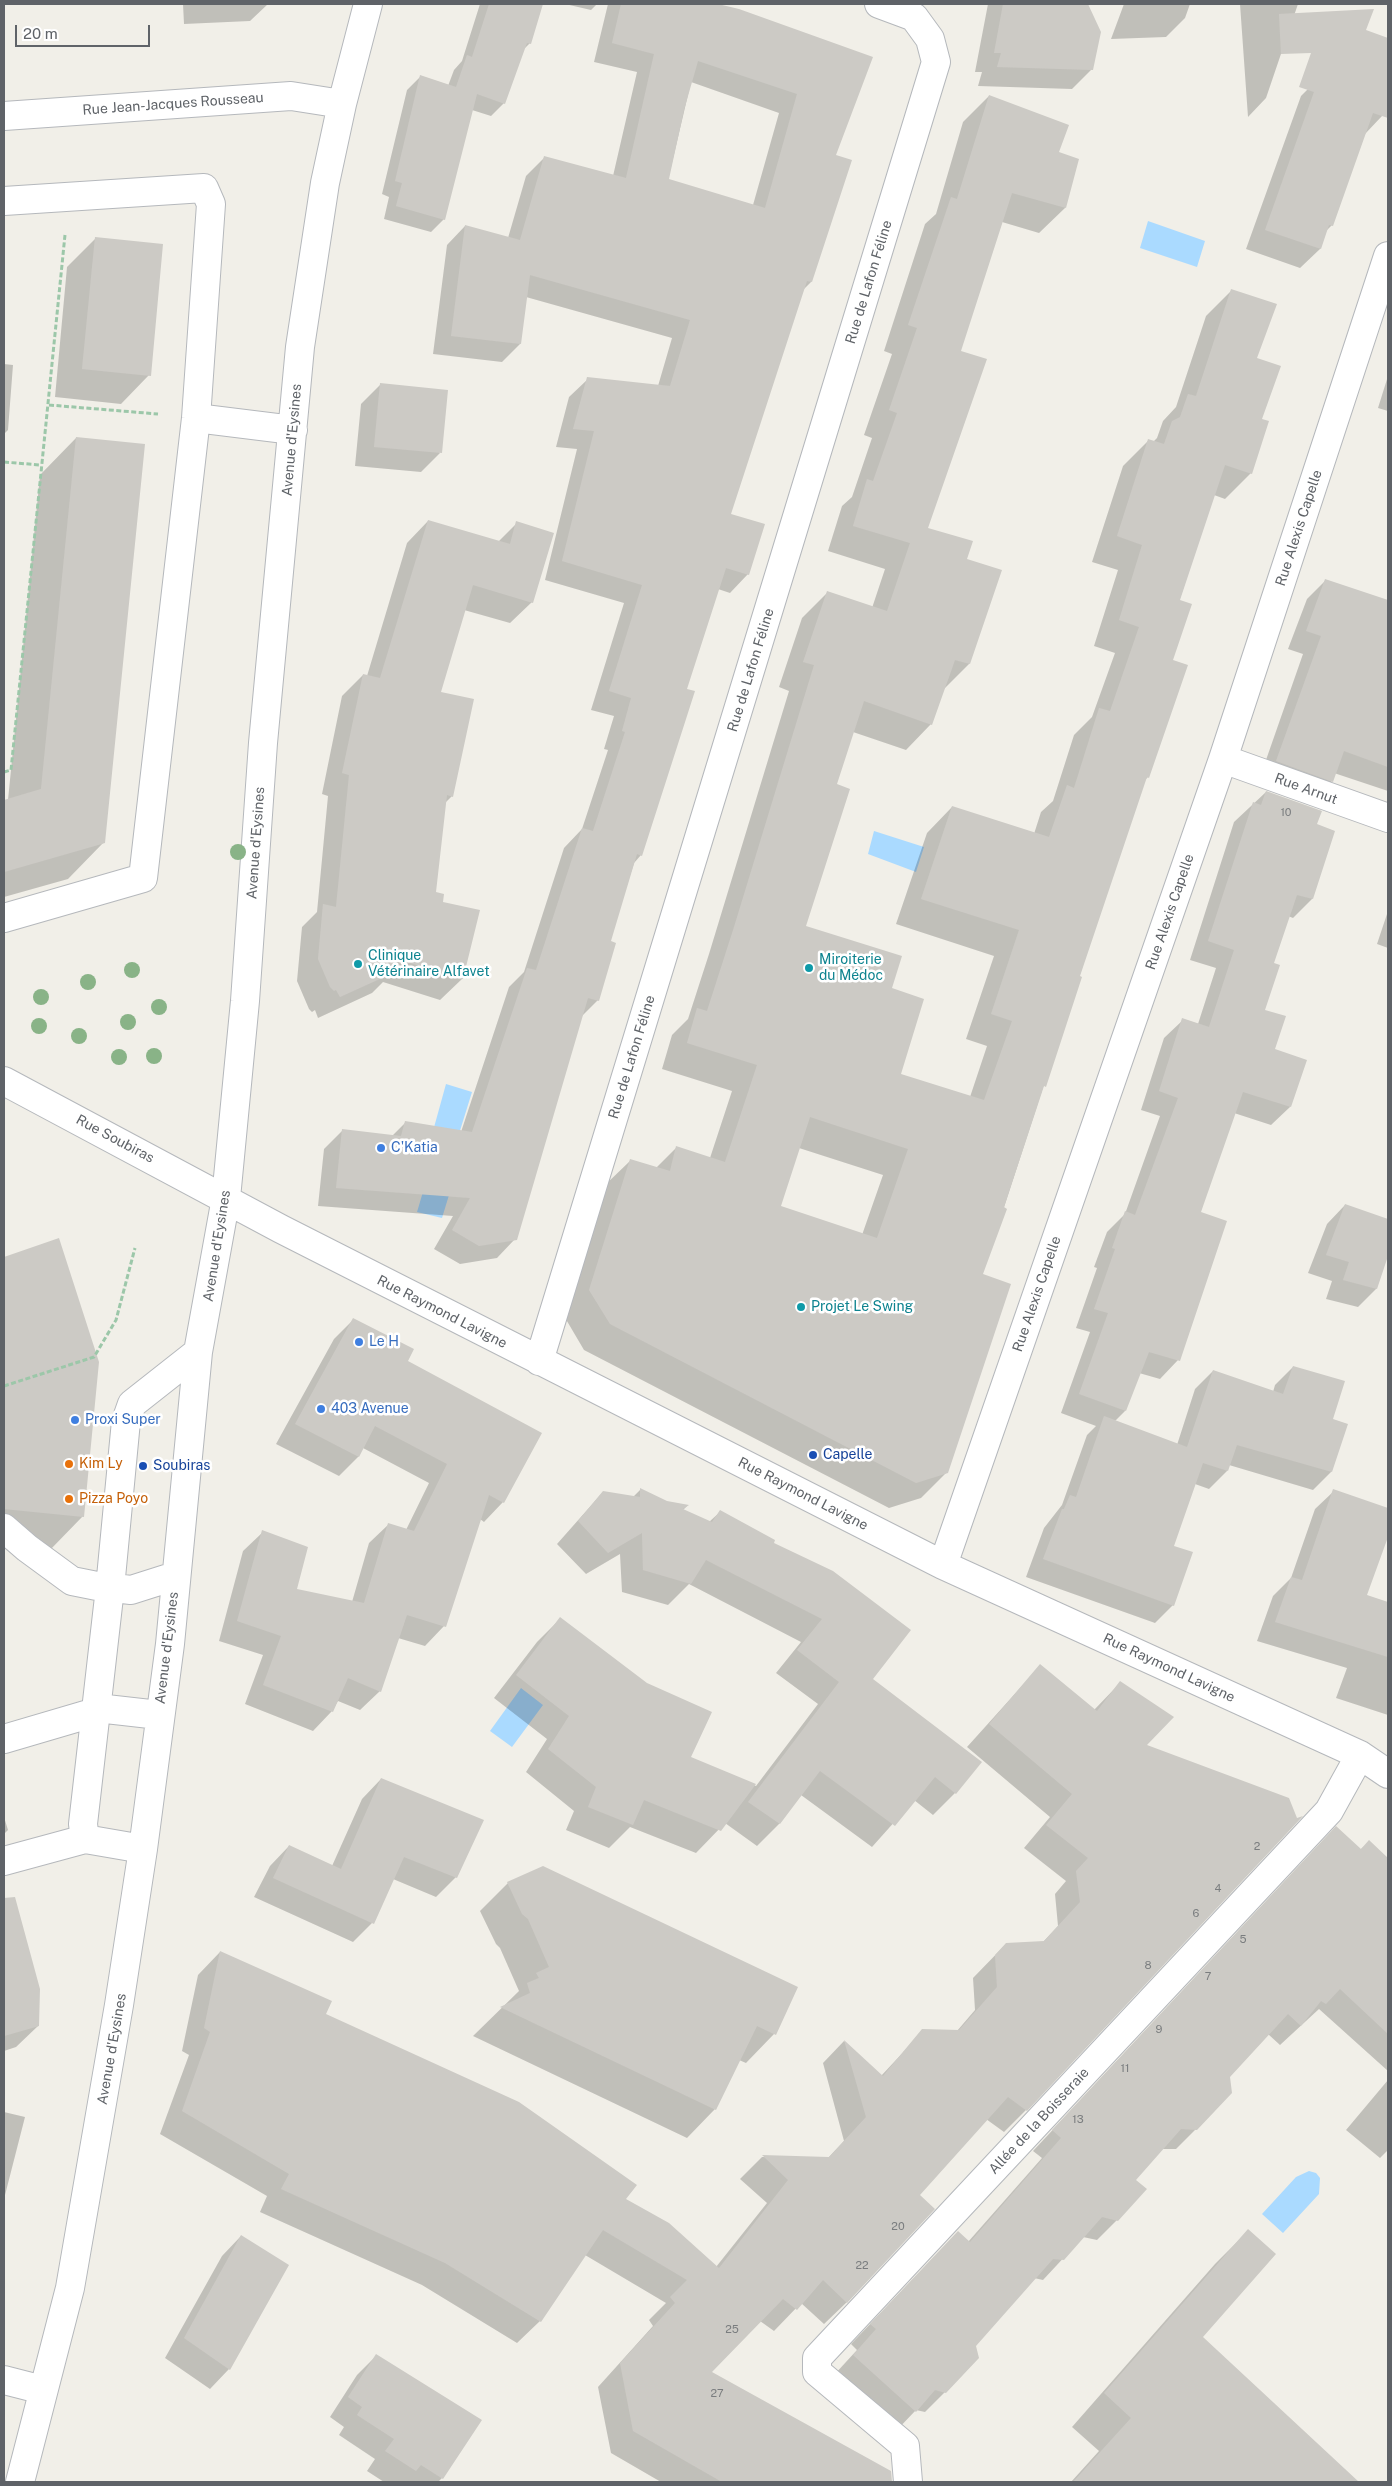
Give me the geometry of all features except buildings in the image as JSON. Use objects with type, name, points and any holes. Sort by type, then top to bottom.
[{"type":"street","name":"Avenue d'Eysines","points":[[20,2482],[70,2288],[120,2005],[143,1849],[159,1714],[170,1644],[175,1576],[198,1352],[226,1198],[244,1001],[263,743],[300,347],[311,265],[342,104],[368,4]]},
{"type":"street","name":"Rue de Lafon Féline","points":[[539,1361],[936,62],[930,39],[914,17],[879,4]]},
{"type":"street","name":"Rue Jean-Jacques Rousseau","points":[[4,116],[291,96],[342,104]]},
{"type":"street","points":[[4,201],[204,188],[211,204],[196,418],[143,878],[4,918]]},
{"type":"street","name":"Rue Alexis Capelle","points":[[943,1565],[1223,759],[1388,256]]},
{"type":"street","points":[[196,418],[293,430]]},
{"type":"street","name":"Rue Arnut","points":[[1223,759],[1388,818]]},
{"type":"street","name":"Rue Soubiras","points":[[4,1080],[226,1198]]},
{"type":"street","name":"Rue Raymond Lavigne","points":[[226,1198],[281,1229],[943,1565],[1360,1755],[1388,1774]]},
{"type":"street","points":[[85,1839],[82,1824],[110,1588],[126,1421],[132,1404],[198,1352]]},
{"type":"street","points":[[4,1528],[27,1548],[72,1580],[110,1588],[131,1590],[175,1576]]},
{"type":"street","points":[[4,1739],[106,1709],[159,1714]]},
{"type":"street","name":"Allée de la Boisseraie","points":[[908,2482],[904,2446],[817,2372],[817,2358],[1329,1811],[1360,1755]]},
{"type":"street","points":[[4,1861],[85,1839],[143,1849]]},
{"type":"street","points":[[4,2380],[43,2390]]},
{"type":"path","points":[[4,772],[12,770],[40,465],[49,405],[66,223],[65,197]]},
{"type":"path","points":[[49,405],[196,418]]},
{"type":"path","points":[[4,462],[40,465]]},
{"type":"path","points":[[4,1386],[94,1357],[116,1320],[135,1248]]},
{"type":"water","points":[[1148,221],[1205,241],[1197,267],[1140,248]]},
{"type":"water","points":[[874,831],[924,847],[916,872],[868,854]]},
{"type":"water","points":[[446,1084],[472,1092],[458,1137],[433,1131]]},
{"type":"water","points":[[432,1161],[457,1169],[442,1218],[417,1212]]},
{"type":"water","points":[[521,1688],[543,1705],[512,1747],[490,1731]]},
{"type":"water","points":[[1309,2171],[1316,2173],[1320,2178],[1319,2194],[1283,2233],[1262,2214],[1296,2177]]},
{"type":"place","name":"Clinique Vétérinaire Alfavet","points":[[358,964]]},
{"type":"place","name":"Miroiterie du Médoc","points":[[809,968]]},
{"type":"place","name":"C'Katia","points":[[381,1148]]},
{"type":"place","name":"Projet Le Swing","points":[[801,1307]]},
{"type":"place","name":"Le H","points":[[359,1342]]},
{"type":"place","name":"403 Avenue","points":[[321,1409]]},
{"type":"place","name":"Proxi Super","points":[[75,1420]]},
{"type":"place","name":"Capelle","points":[[813,1455]]},
{"type":"place","name":"Kim Ly","points":[[69,1464]]},
{"type":"place","name":"Soubiras","points":[[143,1466]]},
{"type":"place","name":"Pizza Poyo","points":[[69,1499]]}]
